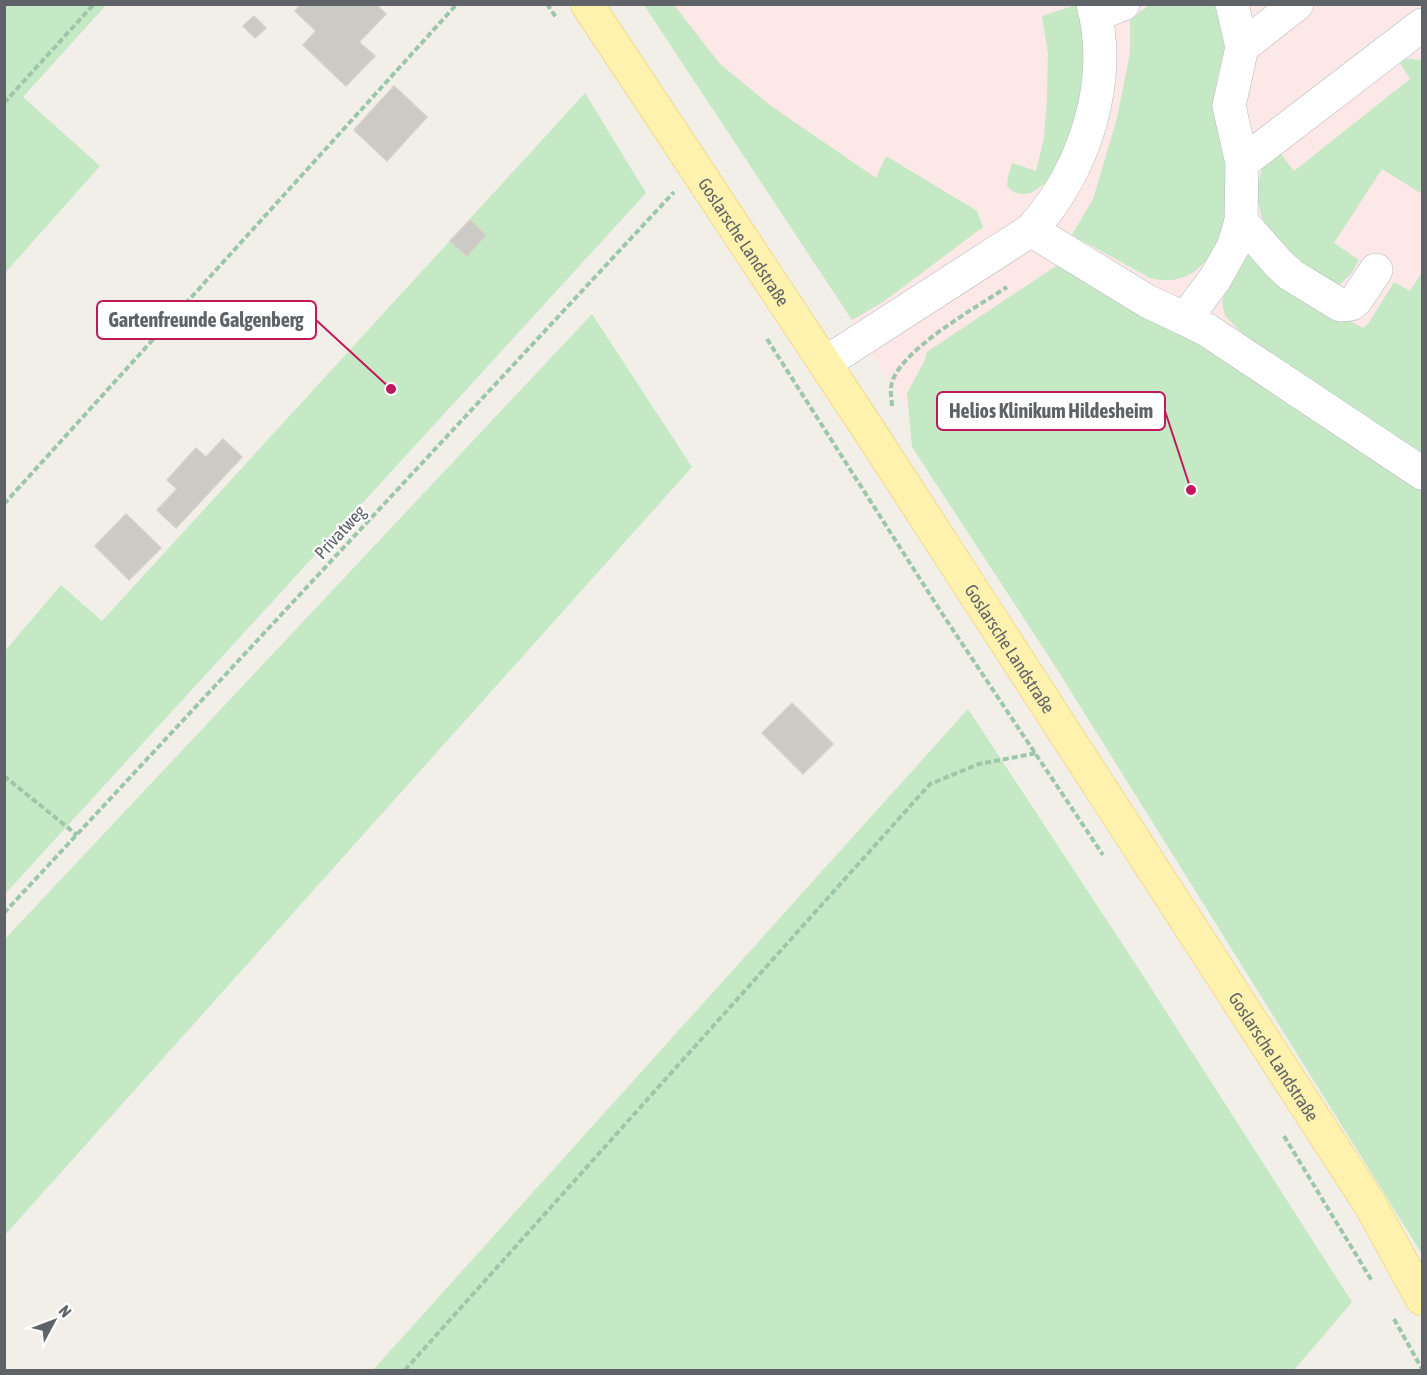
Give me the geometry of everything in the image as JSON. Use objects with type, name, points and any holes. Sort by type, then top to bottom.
[{"type":"main road","name":"Goslarsche Landstraße","points":[[586,4],[825,363],[1371,1206],[1422,1299]]},
{"type":"street","points":[[1185,320],[1215,279],[1233,247],[1241,221],[1242,163],[1229,106],[1242,47],[1232,4]]},
{"type":"street","points":[[1242,47],[1297,4]]},
{"type":"street","points":[[825,363],[1031,230],[1051,206],[1076,163],[1092,116],[1099,79],[1104,8]]},
{"type":"street","points":[[1242,163],[1422,25]]},
{"type":"street","points":[[1241,221],[1291,275],[1340,305],[1351,304],[1356,300],[1376,270]]},
{"type":"street","points":[[1031,230],[1147,301],[1207,330],[1422,473]]},
{"type":"path","points":[[4,103],[94,4]]},
{"type":"path","points":[[4,504],[457,4]]},
{"type":"path","points":[[547,4],[560,24]]},
{"type":"path","name":"Privatweg","points":[[4,913],[672,194],[698,174]]},
{"type":"path","points":[[672,194],[678,203]]},
{"type":"path","points":[[891,386],[901,366],[915,350],[1010,285]]},
{"type":"path","points":[[762,332],[943,615],[1107,862]]},
{"type":"path","points":[[405,1371],[930,784],[979,764],[1036,754],[1064,733]]},
{"type":"path","points":[[4,776],[77,835]]},
{"type":"path","points":[[1279,1128],[1378,1289]]},
{"type":"path","points":[[1389,1309],[1422,1369]]},
{"type":"shaded area","points":[[647,5],[1422,5],[1422,975],[1329,1061]]},
{"type":"green space","points":[[5,4],[106,5],[23,97],[100,166],[5,273]]},
{"type":"green space","points":[[644,5],[674,5],[720,64],[771,106],[876,178],[886,156],[977,211],[983,227],[883,302],[852,320]]},
{"type":"green space","points":[[1080,5],[1086,36],[1080,112],[1053,178],[1031,193],[1013,192],[1007,186],[1012,163],[1036,171],[1044,138],[1048,54],[1042,16]]},
{"type":"green space","points":[[1149,5],[1222,5],[1225,27],[1224,48],[1215,100],[1227,165],[1228,193],[1225,220],[1221,234],[1207,259],[1189,275],[1174,280],[1150,278],[1072,235],[1093,199],[1117,118],[1130,53],[1130,20]]},
{"type":"green space","points":[[1398,60],[1422,60],[1422,194],[1382,169],[1334,243],[1359,260],[1351,274],[1337,287],[1323,284],[1264,228],[1257,196],[1264,162],[1277,149],[1294,171],[1410,79]]},
{"type":"green space","points":[[585,93],[646,193],[5,894],[5,651],[61,585],[102,621]]},
{"type":"green space","points":[[1251,252],[1292,289],[1363,328],[1368,324],[1394,282],[1410,291],[1422,272],[1422,463],[1271,361],[1225,316],[1222,302],[1224,295],[1241,257]]},
{"type":"green space","points":[[1056,266],[1076,273],[1191,338],[1422,488],[1422,1254],[1055,666],[912,447],[907,393],[927,352]]},
{"type":"green space","points":[[592,314],[692,467],[5,1235],[5,939]]},
{"type":"green space","points":[[968,709],[1142,974],[1352,1302],[1294,1370],[373,1370]]},
{"type":"building","points":[[301,4],[376,4],[386,14],[359,42],[375,56],[346,86],[303,45],[316,31],[295,11]]},
{"type":"building","points":[[254,16],[266,28],[255,38],[243,26]]},
{"type":"building","points":[[394,86],[427,117],[387,161],[354,130]]},
{"type":"building","points":[[470,220],[486,235],[467,256],[450,241]]},
{"type":"building","points":[[223,439],[242,457],[176,528],[157,510],[177,489],[167,480],[196,448],[206,457]]},
{"type":"building","points":[[126,514],[161,548],[129,580],[95,546]]},
{"type":"building","points":[[792,703],[833,744],[803,774],[762,733]]},
{"type":"place","name":"Gartenfreunde Galgenberg","points":[[391,389]]},
{"type":"place","name":"Helios Klinikum Hildesheim","points":[[1191,490]]}]
